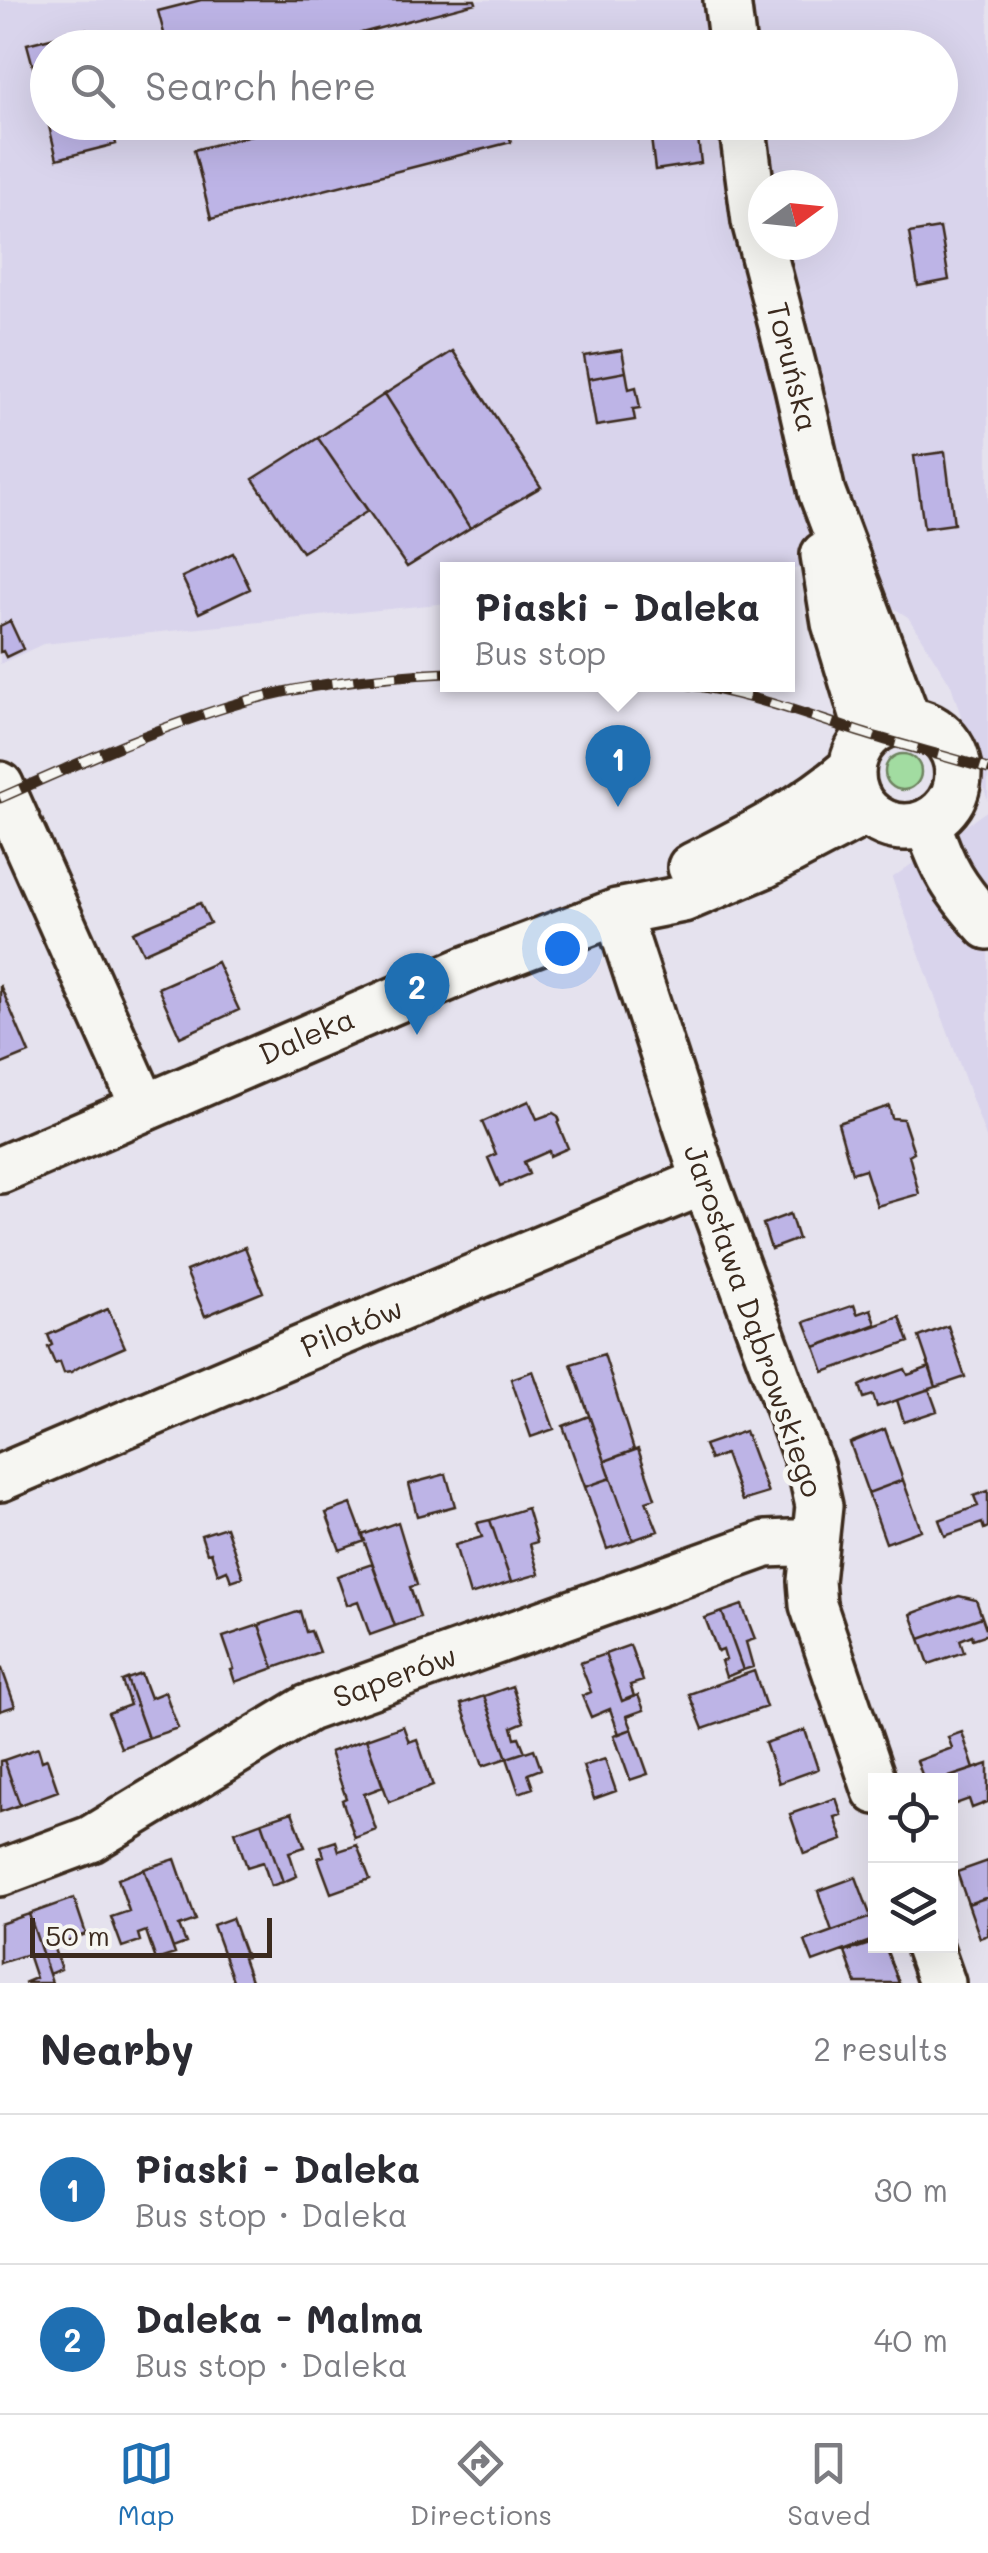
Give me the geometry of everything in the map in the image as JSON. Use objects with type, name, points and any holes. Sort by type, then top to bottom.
[{"type":"street","points":[[727,0],[731,30]]},
{"type":"street","name":"Toruńska","points":[[744,140],[755,220],[822,493],[824,555],[835,623],[893,741]]},
{"type":"street","points":[[893,741],[955,759],[958,771],[972,779],[942,812],[907,827],[889,824],[867,812],[852,782],[893,741],[988,739]]},
{"type":"street","name":"Daleka","points":[[617,912],[675,875],[788,817],[893,741]]},
{"type":"street","points":[[0,786],[144,1107]]},
{"type":"street","name":"Daleka","points":[[0,1170],[468,969],[617,912],[683,899],[764,865],[867,812]]},
{"type":"street","points":[[926,822],[940,862],[959,894],[988,926]]},
{"type":"street","name":"Jarosława Dąbrowskiego","points":[[617,912],[705,1181],[811,1469],[818,1506],[811,1581],[813,1605],[870,1773]]},
{"type":"street","name":"Pilotów","points":[[0,1478],[705,1181]]},
{"type":"street","name":"Saperów","points":[[0,1873],[92,1840],[308,1708],[766,1544],[815,1542]]},
{"type":"street","points":[[931,1953],[942,1983]]},
{"type":"shaded area","points":[[0,0],[988,0],[988,801],[951,685],[908,617],[825,565],[795,569],[795,562],[440,562],[440,604],[43,644],[0,664]]},
{"type":"shaded area","points":[[988,810],[988,1143],[892,878]]},
{"type":"green space","points":[[903,754],[916,759],[921,772],[916,785],[903,790],[890,785],[885,772],[890,759]]},
{"type":"building","points":[[201,0],[476,3],[373,30],[163,30],[158,11]]},
{"type":"building","points":[[52,140],[115,140],[116,144],[57,159]]},
{"type":"building","points":[[233,140],[511,142],[211,219],[194,150]]},
{"type":"building","points":[[651,140],[698,140],[701,163],[655,170]]},
{"type":"building","points":[[940,228],[949,280],[918,286],[909,233]]},
{"type":"building","points":[[622,350],[626,372],[588,379],[584,356]]},
{"type":"building","points":[[453,351],[541,487],[470,528],[385,394]]},
{"type":"building","points":[[626,372],[629,389],[636,387],[640,408],[633,409],[635,420],[596,426],[588,379]]},
{"type":"building","points":[[385,394],[470,528],[407,567],[318,438]]},
{"type":"building","points":[[318,438],[368,511],[302,552],[253,479]]},
{"type":"building","points":[[945,452],[954,524],[924,528],[914,456]]},
{"type":"building","points":[[233,553],[250,589],[199,613],[182,577]]},
{"type":"building","points":[[10,621],[23,649],[6,657],[0,652],[0,626]]},
{"type":"building","points":[[200,903],[210,923],[143,953],[133,932]]},
{"type":"building","points":[[217,962],[239,1010],[180,1037],[158,988]]},
{"type":"building","points":[[0,985],[29,1053],[0,1065]]},
{"type":"building","points":[[529,1101],[537,1119],[553,1113],[558,1116],[568,1148],[524,1162],[529,1174],[500,1186],[488,1158],[496,1154],[482,1122]]},
{"type":"building","points":[[889,1106],[892,1118],[903,1119],[914,1152],[909,1155],[919,1194],[877,1206],[865,1169],[852,1173],[838,1123]]},
{"type":"building","points":[[790,1214],[798,1239],[771,1249],[763,1224]]},
{"type":"building","points":[[245,1247],[263,1292],[205,1316],[186,1271]]},
{"type":"building","points":[[854,1305],[857,1314],[871,1309],[876,1324],[815,1347],[805,1322]]},
{"type":"building","points":[[108,1309],[125,1347],[64,1373],[60,1362],[55,1364],[48,1335]]},
{"type":"building","points":[[900,1317],[909,1342],[824,1372],[815,1347]]},
{"type":"building","points":[[948,1326],[965,1377],[936,1387],[919,1337]]},
{"type":"building","points":[[604,1354],[634,1450],[605,1461],[571,1364]]},
{"type":"building","points":[[930,1367],[936,1387],[877,1407],[873,1395],[864,1398],[860,1386],[868,1382],[905,1369],[908,1375]]},
{"type":"building","points":[[533,1371],[554,1429],[531,1437],[511,1379]]},
{"type":"building","points":[[929,1389],[937,1411],[904,1422],[897,1400]]},
{"type":"building","points":[[589,1416],[611,1478],[585,1487],[563,1426]]},
{"type":"building","points":[[885,1429],[903,1480],[868,1493],[850,1443]]},
{"type":"building","points":[[745,1431],[768,1493],[742,1501],[725,1454],[710,1460],[704,1445]]},
{"type":"building","points":[[638,1449],[655,1498],[646,1501],[658,1531],[633,1540],[605,1461]]},
{"type":"building","points":[[446,1474],[455,1506],[417,1516],[409,1484]]},
{"type":"building","points":[[611,1478],[633,1540],[607,1549],[585,1487]]},
{"type":"building","points":[[903,1480],[921,1530],[886,1543],[868,1493]]},
{"type":"building","points":[[988,1491],[988,1527],[984,1529],[982,1523],[945,1536],[939,1520],[978,1506],[974,1496]]},
{"type":"building","points":[[351,1504],[365,1541],[340,1550],[326,1513]]},
{"type":"building","points":[[527,1508],[537,1542],[530,1544],[539,1574],[511,1582],[490,1520]]},
{"type":"building","points":[[490,1520],[511,1582],[470,1595],[455,1545],[482,1537],[477,1523]]},
{"type":"building","points":[[398,1522],[417,1585],[410,1587],[420,1617],[395,1626],[362,1535]]},
{"type":"building","points":[[226,1527],[243,1577],[231,1581],[227,1570],[218,1574],[201,1535]]},
{"type":"building","points":[[372,1564],[395,1626],[370,1635],[358,1601],[347,1605],[337,1576]]},
{"type":"building","points":[[959,1596],[976,1600],[982,1617],[920,1639],[911,1614]]},
{"type":"building","points":[[742,1605],[755,1639],[746,1642],[753,1667],[743,1670],[722,1612]]},
{"type":"building","points":[[300,1611],[306,1632],[311,1631],[319,1652],[274,1668],[259,1625]]},
{"type":"building","points":[[722,1612],[743,1670],[726,1677],[721,1661],[726,1660],[723,1650],[718,1652],[705,1618]]},
{"type":"building","points":[[982,1617],[988,1634],[960,1640],[964,1652],[929,1664],[920,1639]]},
{"type":"building","points":[[259,1625],[274,1668],[235,1682],[223,1637]]},
{"type":"building","points":[[630,1645],[643,1681],[630,1685],[634,1696],[622,1701],[605,1654]]},
{"type":"building","points":[[605,1654],[622,1701],[638,1695],[644,1710],[627,1716],[632,1729],[619,1734],[610,1709],[591,1717],[582,1696],[591,1692],[580,1663]]},
{"type":"building","points":[[0,1670],[15,1706],[0,1711]]},
{"type":"building","points":[[754,1671],[766,1707],[703,1729],[689,1694]]},
{"type":"building","points":[[141,1674],[150,1698],[165,1692],[178,1728],[148,1738],[127,1679]]},
{"type":"building","points":[[127,1679],[148,1738],[121,1748],[108,1713],[130,1705],[122,1681]]},
{"type":"building","points":[[512,1686],[524,1722],[512,1727],[525,1752],[507,1758],[484,1696]]},
{"type":"building","points":[[484,1696],[507,1758],[483,1766],[461,1704]]},
{"type":"building","points":[[403,1726],[409,1742],[417,1739],[433,1786],[389,1802],[366,1739]]},
{"type":"building","points":[[632,1729],[648,1774],[630,1780],[614,1735]]},
{"type":"building","points":[[805,1730],[818,1769],[779,1783],[765,1743]]},
{"type":"building","points":[[962,1732],[974,1769],[958,1774],[921,1773],[917,1761],[952,1748],[948,1737]]},
{"type":"building","points":[[366,1739],[383,1787],[364,1794],[376,1830],[355,1838],[330,1752]]},
{"type":"building","points":[[38,1748],[42,1761],[47,1759],[58,1791],[20,1805],[4,1760]]},
{"type":"building","points":[[534,1749],[541,1769],[528,1774],[533,1788],[519,1793],[507,1758]]},
{"type":"building","points":[[605,1759],[616,1791],[594,1799],[583,1766]]},
{"type":"building","points":[[4,1760],[20,1805],[0,1812],[0,1761]]},
{"type":"building","points":[[988,1764],[988,1802],[972,1808],[969,1799],[958,1803],[958,1774]]},
{"type":"building","points":[[836,1798],[842,1815],[835,1817],[843,1840],[804,1854],[790,1814]]},
{"type":"building","points":[[292,1812],[305,1847],[289,1852],[297,1876],[283,1882],[262,1822]]},
{"type":"building","points":[[262,1822],[283,1882],[271,1886],[263,1862],[247,1867],[235,1832]]},
{"type":"building","points":[[336,1841],[339,1851],[357,1845],[370,1879],[331,1893],[318,1858],[324,1856],[321,1846]]},
{"type":"building","points":[[175,1859],[196,1920],[179,1926],[186,1943],[173,1948],[144,1869]]},
{"type":"building","points":[[988,1861],[988,1897],[968,1904],[958,1872]]},
{"type":"building","points":[[144,1869],[175,1954],[156,1960],[146,1931],[138,1934],[140,1941],[122,1947],[111,1917],[129,1911],[118,1879]]},
{"type":"building","points":[[856,1877],[868,1918],[832,1931],[818,1891]]},
{"type":"building","points":[[988,1897],[988,1935],[980,1938],[968,1904]]},
{"type":"building","points":[[74,1898],[86,1934],[53,1946],[61,1969],[49,1974],[29,1914]]},
{"type":"building","points":[[29,1914],[52,1983],[24,1983],[36,1978],[28,1954],[0,1963],[0,1924]]},
{"type":"building","points":[[232,1918],[252,1983],[234,1983],[213,1925]]},
{"type":"building","points":[[868,1918],[868,1942],[813,1962],[805,1941]]},
{"type":"building","points":[[868,1945],[868,1953],[888,1953],[899,1983],[856,1983],[845,1952]]},
{"type":"railway","points":[[0,798],[150,734],[243,702],[344,681],[440,673]]},
{"type":"railway","points":[[725,692],[988,769]]},
{"type":"place","name":"Piaski - Daleka","points":[[618,807]]},
{"type":"place","name":"Daleka - Malma","points":[[417,1035]]}]
